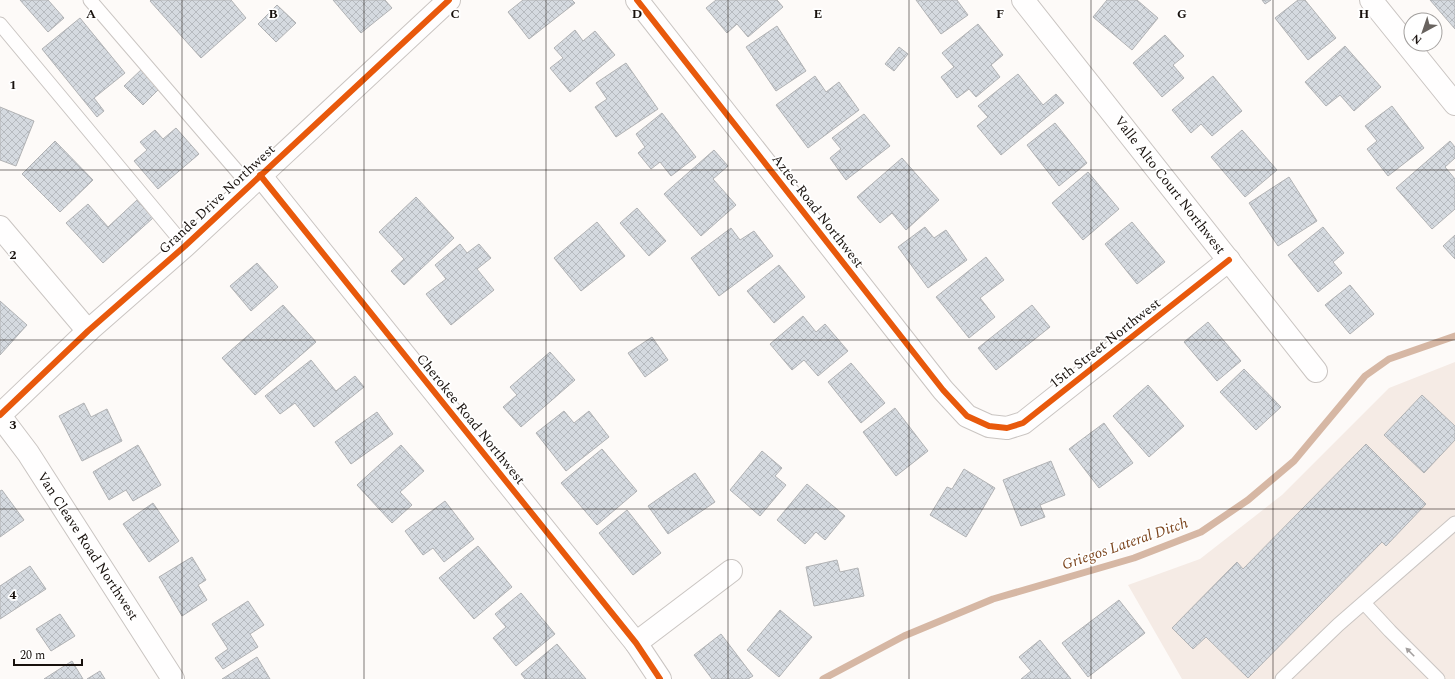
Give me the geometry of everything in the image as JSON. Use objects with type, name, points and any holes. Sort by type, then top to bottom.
[{"type":"street","name":"Grande Drive Northwest","points":[[0,415],[88,331],[185,246],[254,180],[449,0]]},
{"type":"street","name":"Aztec Road Northwest","points":[[637,0],[943,390],[967,416],[989,426]]},
{"type":"street","name":"Valle Alto Court Northwest","points":[[1023,0],[1316,371]]},
{"type":"street","points":[[1370,0],[1455,104]]},
{"type":"street","name":"Cherokee Road Northwest","points":[[254,180],[636,643],[660,679]]},
{"type":"street","points":[[0,226],[88,331]]},
{"type":"street","name":"15th Street Northwest","points":[[989,426],[1008,428],[1023,423],[1229,260]]},
{"type":"street","name":"Van Cleave Road Northwest","points":[[0,415],[28,453],[173,679]]},
{"type":"street","points":[[636,643],[731,571]]},
{"type":"lane","points":[[90,0],[254,180]]},
{"type":"lane","points":[[0,24],[185,246]]},
{"type":"lane","points":[[1282,679],[1338,625],[1455,523]]},
{"type":"lane","points":[[1364,603],[1438,679]]},
{"type":"shaded area","points":[[1455,362],[1455,679],[1182,679],[1128,585],[1200,559],[1282,495],[1389,388]]},
{"type":"building","points":[[20,0],[48,0],[64,18],[48,32]]},
{"type":"building","points":[[231,0],[246,18],[201,58],[150,1]]},
{"type":"building","points":[[333,0],[385,0],[392,8],[361,33]]},
{"type":"building","points":[[523,0],[572,0],[575,3],[529,39],[508,12]]},
{"type":"building","points":[[716,0],[777,0],[783,7],[748,37],[737,24],[727,33],[706,8]]},
{"type":"building","points":[[916,0],[957,0],[968,15],[941,34]]},
{"type":"building","points":[[1107,0],[1137,0],[1158,18],[1132,50],[1093,17]]},
{"type":"building","points":[[1262,0],[1271,0],[1265,4]]},
{"type":"building","points":[[1298,0],[1305,0],[1336,38],[1308,60],[1275,18]]},
{"type":"building","points":[[1430,0],[1455,0],[1455,29],[1443,15],[1443,12],[1440,12]]},
{"type":"building","points":[[277,5],[296,23],[276,42],[258,24]]},
{"type":"building","points":[[80,18],[125,73],[94,98],[104,111],[97,117],[42,49]]},
{"type":"building","points":[[978,24],[1003,55],[991,65],[1000,77],[976,97],[969,89],[957,98],[941,77],[954,67],[942,53]]},
{"type":"building","points":[[777,26],[806,71],[776,91],[746,47]]},
{"type":"building","points":[[575,30],[583,41],[595,31],[615,55],[570,92],[550,68],[563,58],[554,48]]},
{"type":"building","points":[[1165,35],[1184,56],[1173,65],[1184,78],[1162,97],[1133,63]]},
{"type":"building","points":[[1345,46],[1381,87],[1354,111],[1340,95],[1326,106],[1305,82]]},
{"type":"building","points":[[899,47],[908,54],[894,71],[885,64]]},
{"type":"building","points":[[626,63],[658,109],[616,137],[595,107],[607,99],[596,83]]},
{"type":"building","points":[[143,68],[161,87],[143,105],[124,86]]},
{"type":"building","points":[[1018,74],[1043,105],[1056,94],[1064,103],[1001,155],[977,126],[988,117],[978,106]]},
{"type":"building","points":[[815,76],[826,92],[839,82],[859,110],[808,148],[776,105]]},
{"type":"building","points":[[1213,76],[1242,111],[1212,136],[1201,124],[1191,133],[1172,110]]},
{"type":"building","points":[[1392,106],[1424,148],[1388,176],[1367,149],[1377,141],[1365,126]]},
{"type":"building","points":[[0,107],[34,121],[16,166],[0,160]]},
{"type":"building","points":[[662,113],[696,157],[671,176],[660,162],[651,169],[638,153],[645,147],[636,134]]},
{"type":"building","points":[[864,114],[890,146],[846,180],[830,158],[841,149],[832,138]]},
{"type":"building","points":[[1055,123],[1087,163],[1059,186],[1027,145]]},
{"type":"building","points":[[176,128],[199,154],[158,189],[134,161],[147,150],[140,142],[155,130],[163,139]]},
{"type":"building","points":[[1242,130],[1277,170],[1245,197],[1211,157]]},
{"type":"building","points":[[55,141],[93,180],[60,212],[22,174]]},
{"type":"building","points":[[1450,141],[1455,147],[1455,158],[1445,167],[1455,179],[1455,209],[1432,229],[1396,188]]},
{"type":"building","points":[[714,150],[728,166],[713,179],[736,205],[701,236],[664,194]]},
{"type":"building","points":[[902,158],[939,200],[906,230],[892,213],[880,223],[857,197]]},
{"type":"building","points":[[1088,172],[1119,209],[1083,240],[1052,203]]},
{"type":"building","points":[[1289,177],[1317,221],[1278,246],[1249,203]]},
{"type":"building","points":[[416,197],[454,238],[404,285],[391,271],[404,259],[379,232]]},
{"type":"building","points":[[137,200],[153,218],[103,263],[66,223],[88,204],[108,227]]},
{"type":"building","points":[[637,208],[666,241],[649,256],[620,223]]},
{"type":"building","points":[[597,222],[625,256],[581,291],[554,258]]},
{"type":"building","points":[[1132,222],[1165,262],[1137,284],[1105,244]]},
{"type":"building","points":[[925,227],[934,238],[946,230],[967,260],[928,288],[898,247]]},
{"type":"building","points":[[1323,227],[1344,253],[1333,262],[1342,273],[1318,292],[1288,255]]},
{"type":"building","points":[[731,228],[740,240],[754,231],[773,256],[719,296],[691,258]]},
{"type":"building","points":[[1455,235],[1455,259],[1443,246]]},
{"type":"building","points":[[460,244],[467,253],[479,244],[491,258],[477,269],[494,290],[451,325],[426,294],[446,279],[435,265]]},
{"type":"building","points":[[986,257],[1004,280],[980,298],[995,317],[969,338],[936,297]]},
{"type":"building","points":[[257,263],[278,287],[251,311],[230,286]]},
{"type":"building","points":[[779,265],[805,297],[774,323],[747,291]]},
{"type":"building","points":[[1350,285],[1374,314],[1350,334],[1325,305]]},
{"type":"building","points":[[0,301],[27,325],[0,355]]},
{"type":"building","points":[[283,305],[316,342],[255,395],[222,358]]},
{"type":"building","points":[[1032,305],[1050,327],[996,370],[978,348]]},
{"type":"building","points":[[803,316],[816,332],[825,324],[848,351],[818,376],[804,360],[792,370],[770,344]]},
{"type":"building","points":[[1208,322],[1241,361],[1217,381],[1184,342]]},
{"type":"building","points":[[652,337],[668,360],[645,377],[628,353]]},
{"type":"building","points":[[550,352],[575,380],[521,427],[503,407],[517,395],[510,387]]},
{"type":"building","points":[[311,360],[336,391],[355,376],[364,387],[314,427],[295,403],[280,414],[265,396]]},
{"type":"building","points":[[851,363],[885,403],[861,423],[828,382]]},
{"type":"building","points":[[1244,369],[1281,407],[1256,430],[1220,392]]},
{"type":"building","points":[[1148,385],[1184,426],[1149,457],[1113,416]]},
{"type":"building","points":[[1422,395],[1455,426],[1455,440],[1424,473],[1384,435]]},
{"type":"building","points":[[84,403],[91,417],[107,409],[122,441],[82,461],[59,416]]},
{"type":"building","points":[[895,408],[928,451],[896,476],[863,432]]},
{"type":"building","points":[[564,411],[574,423],[589,411],[609,437],[566,471],[536,433]]},
{"type":"building","points":[[377,412],[393,434],[351,464],[335,442]]},
{"type":"building","points":[[1104,423],[1133,463],[1099,488],[1069,449]]},
{"type":"building","points":[[1366,444],[1426,504],[1386,546],[1382,542],[1248,678],[1206,637],[1193,649],[1172,628],[1237,562],[1243,569]]},
{"type":"building","points":[[138,445],[161,485],[133,501],[126,490],[109,500],[93,472]]},
{"type":"building","points":[[401,445],[424,471],[400,492],[412,505],[392,523],[357,485]]},
{"type":"building","points":[[602,449],[637,491],[597,525],[561,483]]},
{"type":"building","points":[[762,451],[782,468],[775,476],[786,485],[760,516],[730,490]]},
{"type":"building","points":[[1051,461],[1065,495],[1040,505],[1045,517],[1021,526],[1003,480]]},
{"type":"building","points":[[964,469],[995,488],[966,537],[930,515],[947,487],[952,489]]},
{"type":"building","points":[[695,473],[715,502],[668,534],[648,506]]},
{"type":"building","points":[[807,484],[845,516],[825,540],[816,532],[805,544],[777,520]]},
{"type":"building","points":[[2,490],[24,520],[0,537],[0,491]]},
{"type":"building","points":[[445,501],[474,539],[444,562],[433,548],[423,555],[405,531]]},
{"type":"building","points":[[153,503],[179,541],[149,562],[123,524]]},
{"type":"building","points":[[627,510],[661,553],[633,575],[599,533]]},
{"type":"building","points":[[478,546],[512,587],[474,619],[439,578]]},
{"type":"building","points":[[192,557],[206,580],[198,585],[207,600],[182,616],[159,577]]},
{"type":"building","points":[[837,560],[840,572],[858,568],[864,596],[814,606],[806,567]]},
{"type":"building","points":[[30,566],[46,589],[0,619],[0,586]]},
{"type":"building","points":[[521,593],[555,634],[516,666],[493,638],[506,627],[495,614]]},
{"type":"building","points":[[1119,600],[1145,633],[1088,677],[1062,643]]},
{"type":"building","points":[[248,601],[264,625],[250,634],[258,647],[223,669],[215,658],[228,649],[212,624]]},
{"type":"building","points":[[780,610],[812,637],[779,677],[747,650]]},
{"type":"building","points":[[60,614],[75,636],[51,651],[36,629]]},
{"type":"building","points":[[721,634],[753,676],[748,679],[712,679],[694,655]]},
{"type":"building","points":[[1040,640],[1071,679],[1021,679],[1031,671],[1019,657]]},
{"type":"building","points":[[557,644],[586,679],[525,679],[521,674]]},
{"type":"building","points":[[257,657],[270,679],[222,679]]},
{"type":"building","points":[[72,661],[83,679],[44,679]]},
{"type":"building","points":[[100,671],[105,679],[87,679]]},
{"type":"waterway","name":"Griegos Lateral Ditch","points":[[823,679],[904,636],[993,599],[1134,558],[1201,532],[1248,500],[1294,461],[1365,376],[1389,359],[1455,336]]},
{"type":"cycle path","points":[[0,415],[88,331],[185,246],[449,0]]},
{"type":"cycle path","points":[[637,0],[943,390],[967,416],[989,426],[1007,428],[1023,423],[1229,260]]},
{"type":"cycle path","points":[[260,175],[636,643],[660,679]]}]
